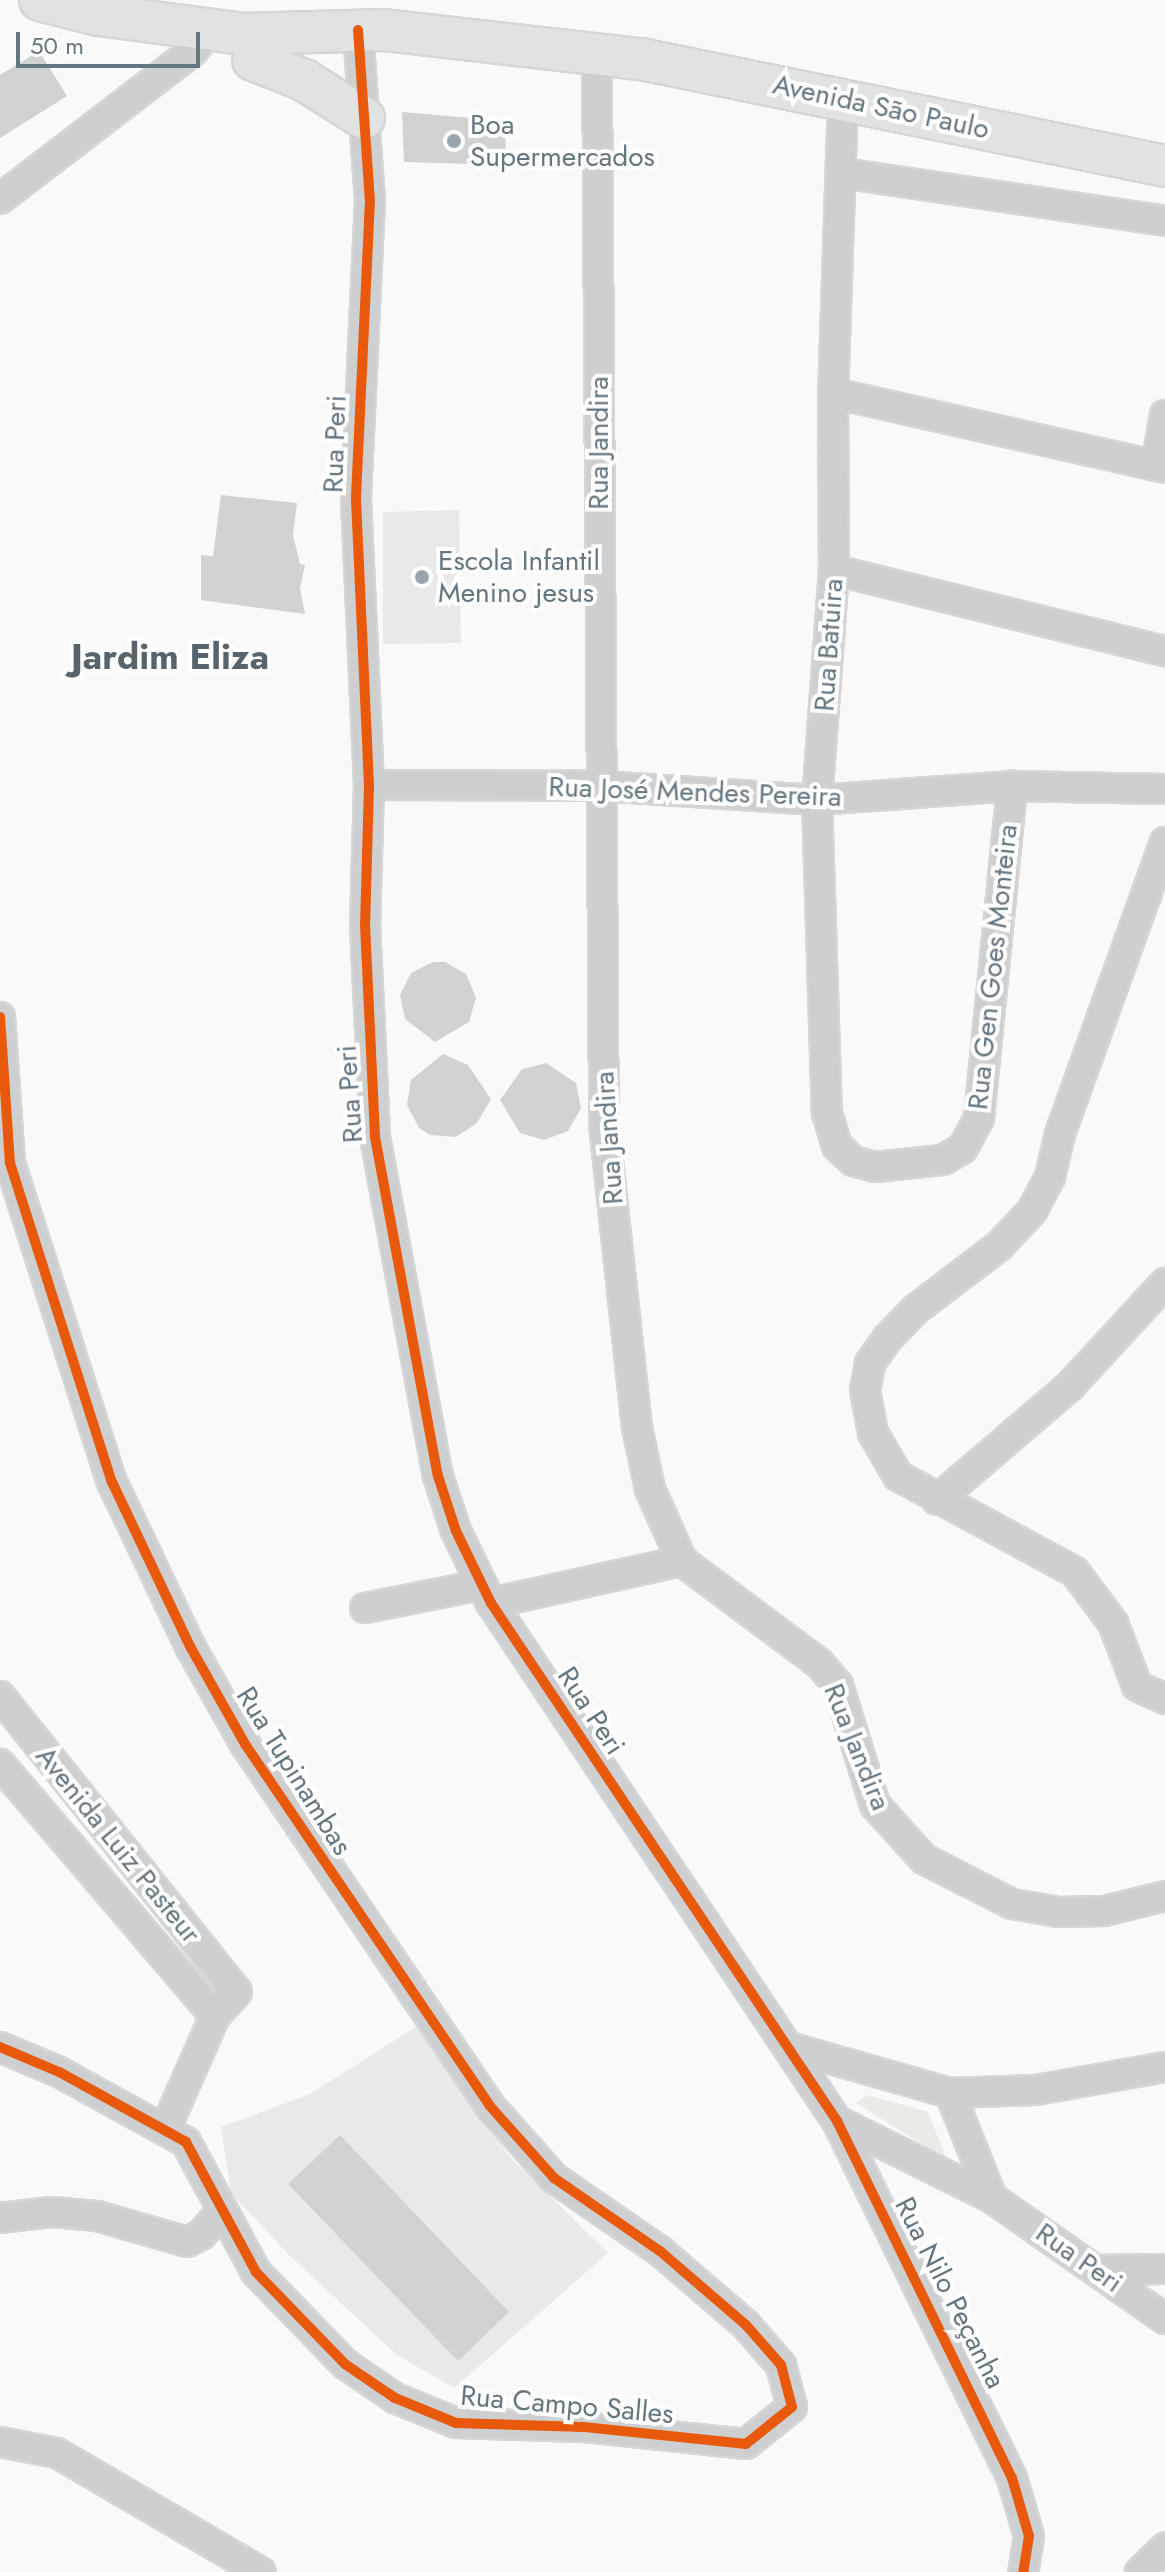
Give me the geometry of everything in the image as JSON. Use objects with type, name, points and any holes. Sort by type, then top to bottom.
[{"type":"main road","points":[[40,0],[202,40],[304,80],[364,118]]},
{"type":"main road","points":[[202,40],[285,35],[358,41]]},
{"type":"main road","name":"Avenida São Paulo","points":[[358,41],[429,37],[597,53],[843,98],[1165,166]]},
{"type":"main road","points":[[253,60],[358,41]]},
{"type":"street","points":[[0,199],[202,40]]},
{"type":"street","name":"Rua Peri","points":[[358,41],[370,214],[356,499],[369,785],[365,924],[375,1137],[438,1476],[486,1594],[671,1878],[792,2048]]},
{"type":"street","name":"Rua Jandira","points":[[597,53],[604,1124],[637,1427],[650,1489],[682,1561],[819,1663],[838,1685],[875,1805],[924,1859],[1012,1904],[1059,1912],[1104,1911],[1165,1896]]},
{"type":"street","name":"Rua Batuira","points":[[843,98],[833,393],[834,570],[817,800],[827,1113],[837,1146],[853,1161],[875,1167]]},
{"type":"street","points":[[841,173],[1165,221]]},
{"type":"street","points":[[833,393],[1161,467],[1165,415]]},
{"type":"street","points":[[834,570],[1165,651]]},
{"type":"street","name":"Rua José Mendes Pereira","points":[[369,785],[601,786],[817,800],[1012,786],[1165,789]]},
{"type":"street","name":"Rua Gen Goes Monteira","points":[[875,1167],[943,1160],[963,1148],[979,1118],[1012,786]]},
{"type":"street","points":[[1165,842],[1064,1120],[1050,1177],[1032,1211],[960,1279],[915,1310],[870,1363],[867,1408],[884,1460],[898,1476],[937,1500],[1075,1572],[1113,1623],[1137,1686],[1165,1699]]},
{"type":"street","name":"Rua Tupinambas","points":[[0,1017],[10,1163],[112,1482],[191,1648],[245,1744],[489,2105],[554,2178],[660,2251],[746,2325],[781,2365],[792,2407]]},
{"type":"street","points":[[937,1500],[1070,1386],[1165,1283]]},
{"type":"street","points":[[365,1608],[486,1594],[682,1561]]},
{"type":"street","name":"Avenida Luiz Pasteur","points":[[0,1696],[237,1992],[215,2016],[0,1764]]},
{"type":"street","points":[[166,2127],[215,2016]]},
{"type":"street","name":"Rua Campo Salles","points":[[0,2047],[166,2127],[198,2158],[220,2213],[256,2272],[345,2364],[395,2398],[456,2423],[583,2427],[746,2444],[792,2407]]},
{"type":"street","points":[[792,2048],[950,2093],[1036,2090],[1165,2067]]},
{"type":"street","name":"Rua Nilo Peçanha","points":[[792,2048],[837,2121],[978,2398],[1012,2478],[1029,2536],[1023,2572]]},
{"type":"street","points":[[950,2093],[992,2198]]},
{"type":"street","name":"Rua Peri","points":[[837,2121],[992,2198],[1165,2319]]},
{"type":"street","points":[[0,2218],[52,2212],[97,2216],[187,2242],[201,2235],[220,2213]]},
{"type":"street","points":[[1098,2270],[1165,2269]]},
{"type":"street","points":[[0,2442],[57,2453],[261,2572]]},
{"type":"street","points":[[1140,2572],[1165,2548]]},
{"type":"shaded area","name":"Escola Infantil Menino jesus","points":[[459,510],[461,643],[383,644],[383,512]]},
{"type":"shaded area","points":[[416,2027],[510,2157],[608,2253],[454,2388],[397,2355],[288,2254],[231,2193],[221,2127],[310,2094]]},
{"type":"shaded area","points":[[867,2095],[928,2112],[947,2160],[856,2103]]},
{"type":"building","points":[[39,51],[67,96],[0,138],[0,75]]},
{"type":"building","name":"Boa Supermercados","points":[[402,112],[505,121],[506,165],[404,162]]},
{"type":"building","points":[[221,495],[297,503],[293,535],[300,564],[305,565],[300,588],[305,614],[201,600],[201,555],[213,556]]},
{"type":"building","points":[[433,962],[445,962],[466,974],[476,998],[469,1022],[435,1042],[405,1019],[400,995],[411,973]]},
{"type":"building","points":[[443,1054],[468,1065],[491,1099],[477,1123],[456,1137],[430,1135],[419,1128],[407,1105],[411,1080]]},
{"type":"building","points":[[546,1063],[576,1083],[581,1108],[568,1131],[544,1140],[520,1133],[500,1100],[522,1069]]},
{"type":"building","points":[[340,2135],[509,2312],[458,2361],[288,2184]]},
{"type":"cycle path","points":[[358,30],[370,200],[356,499],[369,785],[365,924],[375,1137],[438,1476],[456,1531],[491,1603],[837,2121],[1012,2478],[1029,2536],[1023,2572]]},
{"type":"cycle path","points":[[0,1017],[10,1163],[112,1482],[191,1648],[245,1744],[489,2105],[554,2178],[660,2251],[746,2325],[781,2365],[792,2407],[746,2444],[583,2427],[456,2423],[395,2398],[345,2364],[256,2272],[186,2142],[59,2072],[0,2047]]},
{"type":"place","name":"Boa Supermercados","points":[[454,141]]},
{"type":"place","name":"Escola Infantil Menino jesus","points":[[422,577]]},
{"type":"district","name":"Jardim Eliza","points":[[170,657]]}]
